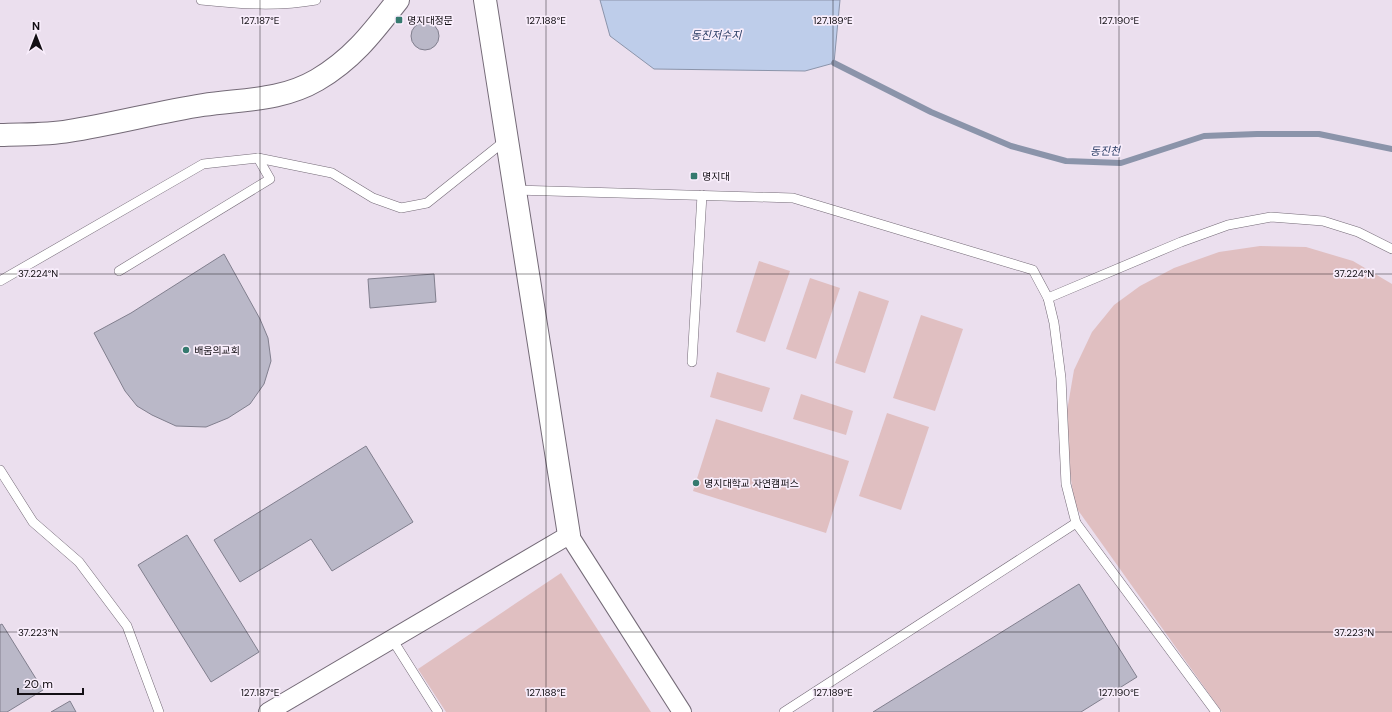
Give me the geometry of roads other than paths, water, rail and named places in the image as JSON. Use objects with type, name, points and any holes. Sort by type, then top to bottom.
[{"type":"main road","points":[[0,135],[42,134],[69,131],[204,104],[265,99],[292,93],[317,80],[361,47],[398,0]]},
{"type":"main road","points":[[485,0],[569,535]]},
{"type":"street","points":[[268,712],[569,535],[682,712]]},
{"type":"lane","points":[[201,0],[264,5],[300,3],[316,0]]},
{"type":"lane","points":[[0,281],[203,164],[258,158],[332,173],[373,198],[401,208],[427,203],[507,139]]},
{"type":"lane","points":[[118,271],[270,179],[258,158]]},
{"type":"lane","points":[[515,190],[793,198],[1034,270],[1048,298],[1054,323],[1061,378],[1066,484],[1076,523],[1216,712]]},
{"type":"lane","points":[[692,362],[702,195]]},
{"type":"lane","points":[[1048,298],[1181,242],[1228,224],[1271,217],[1323,221],[1358,232],[1392,249]]},
{"type":"lane","points":[[0,470],[33,522],[79,562],[127,626],[159,712]]},
{"type":"lane","points":[[784,712],[1076,523]]},
{"type":"lane","points":[[392,638],[438,712]]},
{"type":"water","name":"동진저수지","points":[[600,0],[840,0],[834,63],[805,71],[654,69],[610,36]]},
{"type":"waterway","name":"동진천","points":[[834,63],[931,112],[1011,146],[1066,161],[1121,163],[1204,136],[1257,134],[1319,134],[1392,149]]},
{"type":"place","name":"명지대정문","points":[[399,20]]},
{"type":"place","name":"명지대","points":[[694,176]]},
{"type":"place","name":"배움의교회","points":[[186,350]]},
{"type":"place","name":"명지대학교 자연캠퍼스","points":[[696,483]]}]
